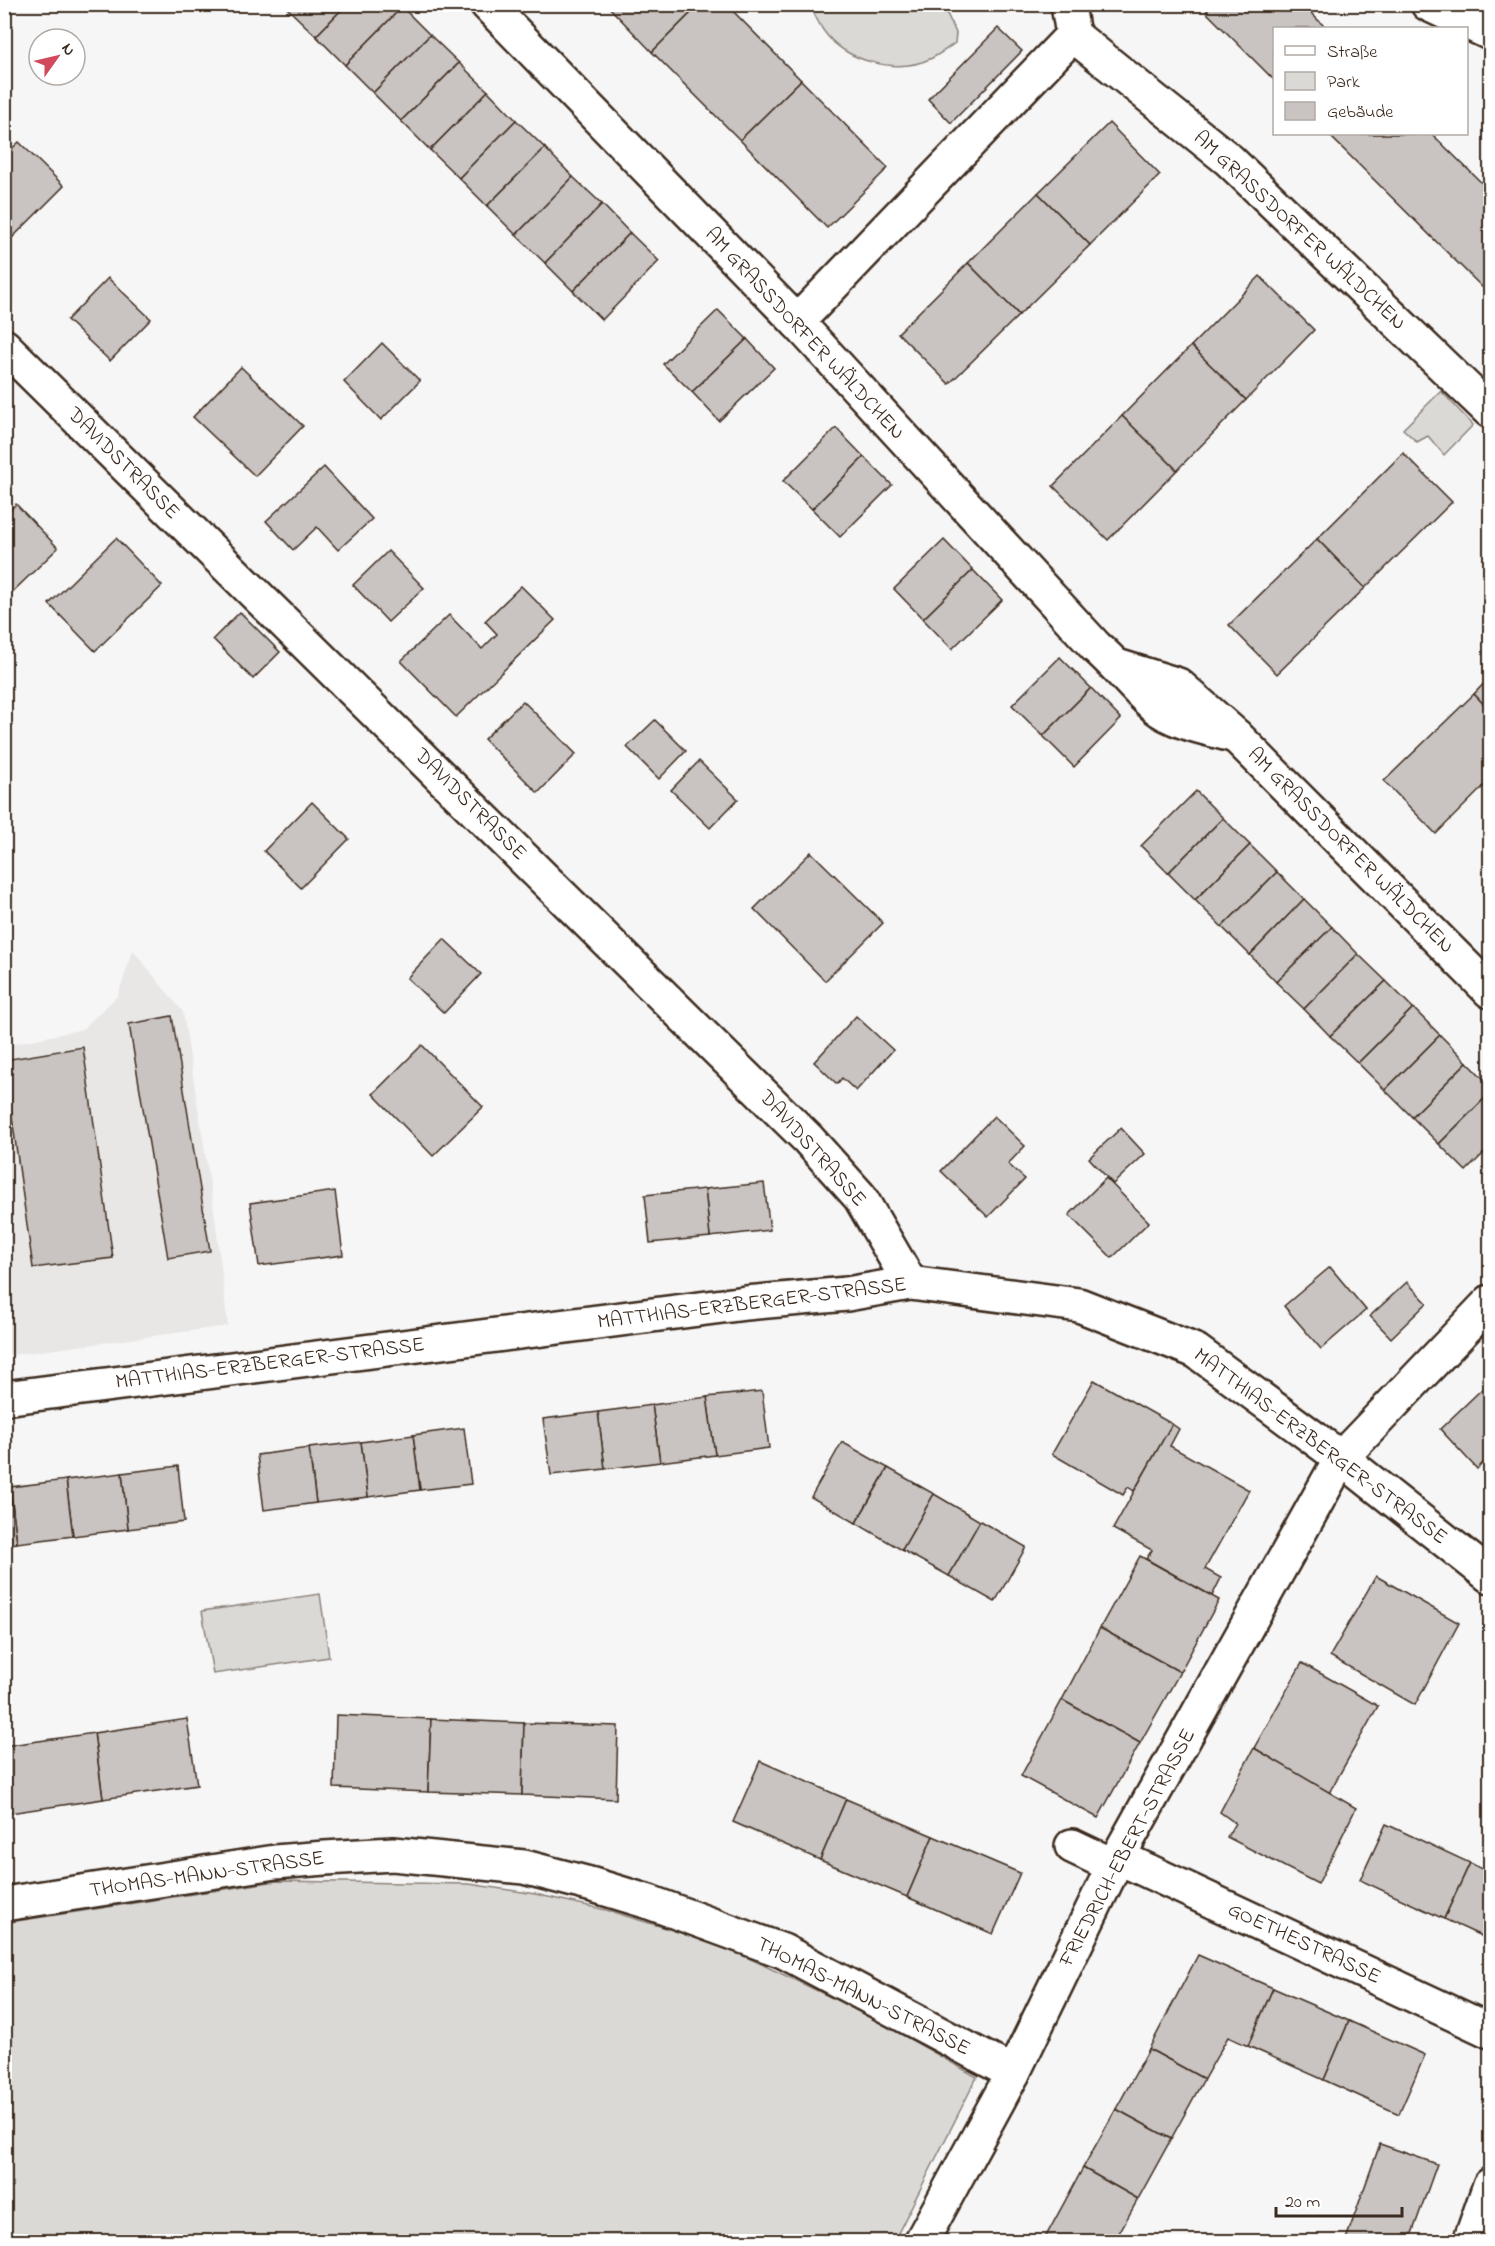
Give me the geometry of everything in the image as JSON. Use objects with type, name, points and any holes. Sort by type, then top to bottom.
[{"type":"street","name":"AM GRASSDORFER WÄLDCHEN","points":[[487,4],[797,322],[1080,629],[1157,708],[1186,722],[1236,736],[1491,991]]},
{"type":"street","points":[[1428,4],[1491,33]]},
{"type":"street","name":"AM GRASSDORFER WÄLDCHEN","points":[[1073,20],[1229,160],[1491,411]]},
{"type":"street","points":[[797,322],[1073,20]]},
{"type":"street","name":"DAVIDSTRASSE","points":[[4,346],[808,1139],[860,1197],[910,1283]]},
{"type":"street","name":"MATTHIAS-ERZBERGER-STRASSE","points":[[4,1398],[735,1305],[847,1294],[910,1283],[1079,1305],[1196,1351],[1341,1458],[1491,1576]]},
{"type":"street","points":[[1341,1458],[1491,1302]]},
{"type":"street","name":"FRIEDRICH-EBERT-STRASSE","points":[[921,2241],[1013,2073],[1116,1861],[1341,1458]]},
{"type":"street","name":"GOETHESTRASSE","points":[[1072,1846],[1116,1861],[1491,2031]]},
{"type":"street","name":"THOMAS-MANN-STRASSE","points":[[4,1905],[275,1862],[325,1858],[393,1854],[524,1868],[638,1899],[783,1951],[1013,2073]]},
{"type":"street","points":[[1470,2241],[1491,2185]]},
{"type":"shaded area","points":[[133,950],[183,1012],[215,1216],[228,1326],[5,1356],[4,1046],[83,1029],[118,995]]},
{"type":"green space","points":[[810,5],[943,5],[956,33],[955,43],[935,56],[918,63],[888,65],[873,62],[844,50],[833,41],[823,30]]},
{"type":"green space","points":[[1441,391],[1473,425],[1444,455],[1428,436],[1417,442],[1403,429]]},
{"type":"green space","points":[[320,1594],[329,1657],[213,1674],[202,1611]]},
{"type":"green space","points":[[277,1881],[469,1884],[535,1894],[606,1910],[719,1944],[862,2012],[977,2077],[894,2241],[5,2241],[4,1923]]},
{"type":"building","points":[[291,4],[347,4],[316,36],[287,8]]},
{"type":"building","points":[[347,4],[400,4],[402,7],[345,65],[316,36]]},
{"type":"building","points":[[606,4],[700,4],[652,52]]},
{"type":"building","points":[[700,4],[726,4],[801,80],[740,140],[652,52]]},
{"type":"building","points":[[1213,4],[1302,4],[1325,27],[1273,27],[1273,79],[1206,12]]},
{"type":"building","points":[[402,7],[430,35],[373,93],[345,65]]},
{"type":"building","points":[[998,28],[1022,51],[951,123],[928,99]]},
{"type":"building","points":[[430,35],[459,63],[401,121],[373,93]]},
{"type":"building","points":[[459,63],[488,91],[430,150],[401,121]]},
{"type":"building","points":[[801,80],[888,168],[827,228],[740,140]]},
{"type":"building","points":[[488,91],[516,120],[459,178],[430,150]]},
{"type":"building","points":[[516,120],[545,148],[487,206],[459,178]]},
{"type":"building","points":[[1109,123],[1160,175],[1090,245],[1038,193]]},
{"type":"building","points":[[1329,135],[1433,135],[1490,191],[1490,295]]},
{"type":"building","points":[[19,142],[64,186],[4,246],[4,156]]},
{"type":"building","points":[[545,148],[573,177],[516,235],[487,206]]},
{"type":"building","points":[[573,177],[602,204],[545,263],[516,235]]},
{"type":"building","points":[[1038,193],[1090,245],[1019,315],[968,263]]},
{"type":"building","points":[[602,204],[630,233],[573,291],[545,263]]},
{"type":"building","points":[[630,233],[659,261],[602,320],[573,291]]},
{"type":"building","points":[[968,263],[1019,315],[949,384],[898,333]]},
{"type":"building","points":[[1260,276],[1314,330],[1246,400],[1191,346]]},
{"type":"building","points":[[108,278],[151,319],[110,361],[67,320]]},
{"type":"building","points":[[718,310],[747,339],[692,392],[663,364]]},
{"type":"building","points":[[747,339],[774,368],[719,421],[692,392]]},
{"type":"building","points":[[382,343],[420,381],[381,420],[344,382]]},
{"type":"building","points":[[1191,346],[1246,400],[1177,470],[1122,416]]},
{"type":"building","points":[[241,367],[303,426],[255,476],[193,417]]},
{"type":"building","points":[[1122,416],[1177,470],[1108,540],[1053,486]]},
{"type":"building","points":[[836,428],[864,457],[812,509],[783,481]]},
{"type":"building","points":[[1403,453],[1452,502],[1365,588],[1317,539]]},
{"type":"building","points":[[864,457],[892,485],[840,537],[812,509]]},
{"type":"building","points":[[324,467],[372,519],[338,550],[317,527],[293,550],[266,521]]},
{"type":"building","points":[[16,504],[58,548],[4,600],[4,516]]},
{"type":"building","points":[[116,538],[162,586],[95,651],[49,604]]},
{"type":"building","points":[[1317,539],[1365,588],[1277,674],[1229,625]]},
{"type":"building","points":[[944,540],[973,570],[923,619],[894,589]]},
{"type":"building","points":[[388,551],[424,588],[388,622],[353,585]]},
{"type":"building","points":[[973,570],[1002,600],[952,649],[923,619]]},
{"type":"building","points":[[521,586],[555,620],[456,717],[401,661],[449,615],[482,649],[497,634],[485,621]]},
{"type":"building","points":[[240,612],[280,652],[253,679],[213,639]]},
{"type":"building","points":[[1060,657],[1091,688],[1043,736],[1012,705]]},
{"type":"building","points":[[1490,677],[1490,711],[1474,694]]},
{"type":"building","points":[[1091,688],[1121,719],[1074,767],[1043,736]]},
{"type":"building","points":[[1474,694],[1490,711],[1490,780],[1436,834],[1384,781]]},
{"type":"building","points":[[523,701],[576,754],[538,793],[484,739]]},
{"type":"building","points":[[655,720],[686,751],[659,779],[627,747]]},
{"type":"building","points":[[699,761],[738,799],[710,828],[671,790]]},
{"type":"building","points":[[1196,791],[1223,818],[1168,873],[1141,846]]},
{"type":"building","points":[[312,802],[349,839],[301,888],[264,851]]},
{"type":"building","points":[[1223,818],[1250,845],[1195,900],[1168,873]]},
{"type":"building","points":[[1250,845],[1277,872],[1222,927],[1195,900]]},
{"type":"building","points":[[811,852],[883,923],[825,981],[754,909]]},
{"type":"building","points":[[1277,872],[1304,899],[1250,955],[1222,927]]},
{"type":"building","points":[[1304,899],[1332,927],[1276,982],[1250,955]]},
{"type":"building","points":[[1332,927],[1358,954],[1304,1009],[1276,982]]},
{"type":"building","points":[[444,939],[481,974],[444,1013],[407,978]]},
{"type":"building","points":[[1358,954],[1386,981],[1330,1036],[1304,1009]]},
{"type":"building","points":[[1386,981],[1413,1008],[1358,1063],[1330,1036]]},
{"type":"building","points":[[1413,1008],[1440,1035],[1385,1090],[1358,1063]]},
{"type":"building","points":[[172,1016],[210,1251],[168,1258],[129,1024]]},
{"type":"building","points":[[856,1016],[893,1050],[856,1091],[842,1078],[837,1084],[814,1062]]},
{"type":"building","points":[[1440,1035],[1467,1062],[1412,1117],[1385,1090]]},
{"type":"building","points":[[422,1045],[483,1107],[433,1156],[373,1094]]},
{"type":"building","points":[[83,1047],[113,1258],[33,1268],[4,1060]]},
{"type":"building","points":[[1467,1062],[1490,1085],[1490,1093],[1439,1144],[1412,1117]]},
{"type":"building","points":[[1490,1093],[1490,1147],[1466,1171],[1439,1144]]},
{"type":"building","points":[[994,1116],[1025,1146],[1008,1164],[1025,1179],[988,1217],[941,1171]]},
{"type":"building","points":[[1121,1128],[1145,1154],[1113,1184],[1089,1158]]},
{"type":"building","points":[[1106,1178],[1149,1222],[1112,1258],[1069,1215]]},
{"type":"building","points":[[764,1183],[770,1230],[710,1237],[705,1189]]},
{"type":"building","points":[[705,1189],[710,1237],[650,1243],[645,1195]]},
{"type":"building","points":[[335,1191],[343,1255],[259,1266],[250,1203]]},
{"type":"building","points":[[1330,1267],[1366,1310],[1321,1349],[1284,1306]]},
{"type":"building","points":[[1407,1282],[1427,1303],[1391,1338],[1370,1316]]},
{"type":"building","points":[[1094,1380],[1172,1424],[1134,1491],[1128,1487],[1123,1495],[1052,1454]]},
{"type":"building","points":[[1482,1389],[1490,1397],[1490,1456],[1477,1469],[1440,1429]]},
{"type":"building","points":[[762,1391],[769,1448],[715,1455],[707,1397]]},
{"type":"building","points":[[707,1397],[715,1455],[660,1462],[652,1405]]},
{"type":"building","points":[[652,1405],[660,1462],[605,1469],[598,1412]]},
{"type":"building","points":[[598,1412],[605,1469],[551,1475],[543,1419]]},
{"type":"building","points":[[1172,1424],[1179,1429],[1170,1446],[1249,1490],[1205,1569],[1221,1578],[1212,1596],[1146,1559],[1152,1550],[1113,1529]]},
{"type":"building","points":[[464,1428],[471,1484],[420,1490],[413,1435]]},
{"type":"building","points":[[413,1435],[420,1490],[368,1497],[361,1442]]},
{"type":"building","points":[[361,1442],[368,1497],[316,1503],[309,1448]]},
{"type":"building","points":[[842,1442],[888,1468],[856,1523],[811,1497]]},
{"type":"building","points":[[309,1448],[316,1503],[264,1510],[257,1455]]},
{"type":"building","points":[[178,1466],[184,1522],[128,1529],[122,1473]]},
{"type":"building","points":[[888,1468],[934,1494],[902,1550],[856,1523]]},
{"type":"building","points":[[122,1473],[128,1529],[73,1536],[66,1480]]},
{"type":"building","points":[[66,1480],[73,1536],[17,1543],[10,1487]]},
{"type":"building","points":[[10,1487],[17,1543],[4,1545],[4,1488]]},
{"type":"building","points":[[934,1494],[980,1521],[949,1576],[902,1550]]},
{"type":"building","points":[[980,1521],[1026,1547],[995,1602],[949,1576]]},
{"type":"building","points":[[1140,1556],[1219,1600],[1180,1672],[1100,1628]]},
{"type":"building","points":[[1376,1576],[1459,1623],[1415,1705],[1330,1656]]},
{"type":"building","points":[[1100,1628],[1180,1672],[1140,1743],[1062,1700]]},
{"type":"building","points":[[1302,1663],[1378,1706],[1329,1793],[1254,1748]]},
{"type":"building","points":[[1062,1700],[1140,1743],[1098,1818],[1021,1776]]},
{"type":"building","points":[[336,1715],[431,1719],[428,1792],[334,1788]]},
{"type":"building","points":[[187,1719],[197,1785],[103,1799],[94,1733]]},
{"type":"building","points":[[431,1719],[524,1723],[522,1795],[428,1792]]},
{"type":"building","points":[[524,1723],[618,1726],[616,1799],[522,1795]]},
{"type":"building","points":[[94,1733],[103,1799],[10,1813],[4,1777],[4,1746]]},
{"type":"building","points":[[1254,1748],[1356,1808],[1318,1884],[1227,1837],[1235,1823],[1220,1812]]},
{"type":"building","points":[[760,1761],[846,1799],[820,1860],[733,1822]]},
{"type":"building","points":[[4,1777],[10,1813],[4,1814]]},
{"type":"building","points":[[846,1799],[933,1836],[907,1897],[820,1860]]},
{"type":"building","points":[[1386,1824],[1470,1863],[1444,1919],[1360,1880]]},
{"type":"building","points":[[933,1836],[1020,1873],[993,1934],[907,1897]]},
{"type":"building","points":[[1470,1863],[1490,1873],[1490,1940],[1444,1919]]},
{"type":"building","points":[[1198,1955],[1273,1988],[1248,2046],[1228,2037],[1204,2079],[1149,2049]]},
{"type":"building","points":[[1273,1988],[1349,2021],[1324,2080],[1248,2046]]},
{"type":"building","points":[[1349,2021],[1425,2055],[1399,2114],[1324,2080]]},
{"type":"building","points":[[1149,2049],[1204,2079],[1171,2139],[1116,2109]]},
{"type":"building","points":[[1116,2109],[1171,2139],[1138,2199],[1083,2168]]},
{"type":"building","points":[[1380,2144],[1437,2164],[1409,2242],[1345,2242]]},
{"type":"building","points":[[1083,2168],[1138,2199],[1114,2242],[1052,2242],[1045,2238]]}]
